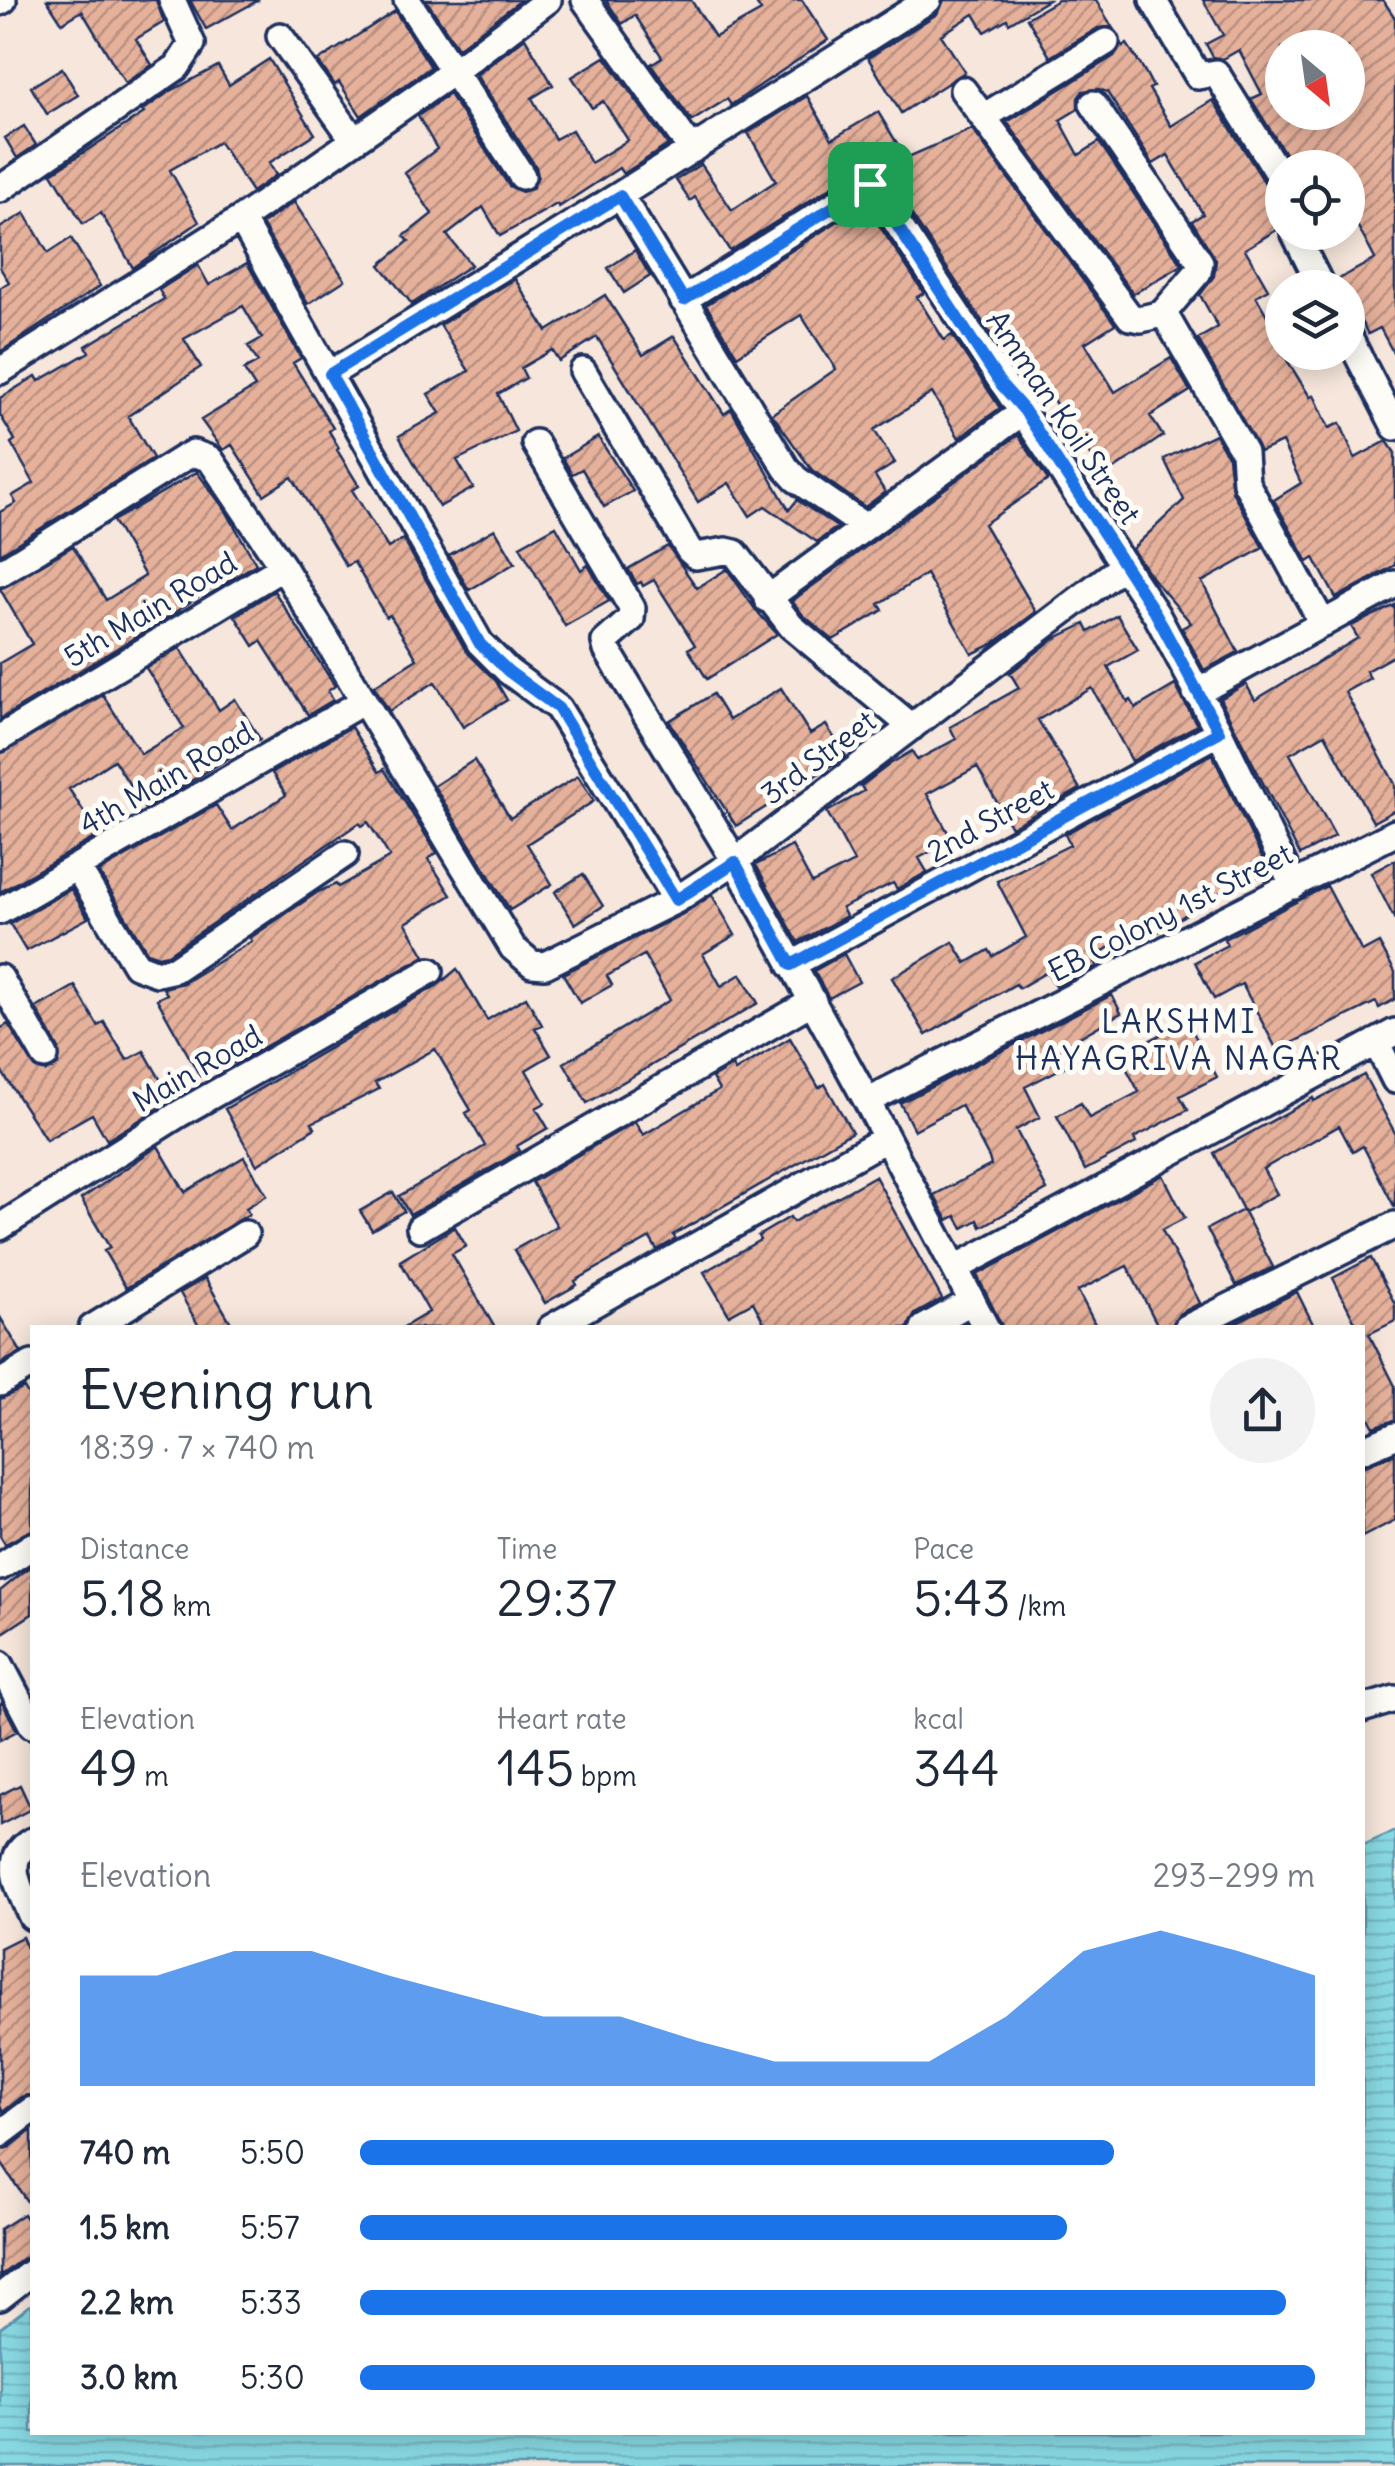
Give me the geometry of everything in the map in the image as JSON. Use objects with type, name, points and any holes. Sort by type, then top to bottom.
[{"type":"street","points":[[0,188],[177,68],[192,44],[172,0]]},
{"type":"street","points":[[407,0],[522,176]]},
{"type":"street","points":[[0,370],[241,219],[454,71],[548,0]]},
{"type":"street","points":[[585,0],[692,150]]},
{"type":"street","points":[[330,374],[928,0]]},
{"type":"street","points":[[1153,0],[1198,76],[1216,73],[1265,152]]},
{"type":"street","points":[[280,36],[354,140]]},
{"type":"street","points":[[985,116],[1106,42]]},
{"type":"street","points":[[963,90],[1130,318],[1162,314],[1198,272],[1200,262],[1093,104]]},
{"type":"street","name":"Amman Koil Street","points":[[684,300],[870,184],[1000,383],[1024,410],[1156,614],[1294,886]]},
{"type":"street","points":[[620,196],[786,468],[864,526]]},
{"type":"street","points":[[241,219],[480,644],[508,671],[558,708],[676,900]]},
{"type":"street","points":[[1162,314],[1244,452],[1246,483],[1323,624]]},
{"type":"street","points":[[1365,369],[1395,427]]},
{"type":"street","points":[[582,371],[689,550],[696,556],[726,551],[734,554],[792,626],[912,727]]},
{"type":"street","points":[[768,599],[1024,410]]},
{"type":"street","points":[[535,442],[632,608],[631,618],[605,642],[606,650],[735,862],[984,1325]]},
{"type":"street","points":[[0,572],[194,453],[202,454],[210,458],[283,567],[364,700]]},
{"type":"street","name":"3rd Street","points":[[364,700],[513,948],[532,964],[558,960],[676,900],[735,862],[1123,566]]},
{"type":"street","name":"5th Main Road","points":[[0,738],[283,567]]},
{"type":"street","points":[[1196,693],[1395,584]]},
{"type":"street","name":"4th Main Road","points":[[0,911],[364,700]]},
{"type":"street","name":"2nd Street","points":[[791,965],[1219,732]]},
{"type":"street","name":"EB Colony 1st Street","points":[[867,1101],[1395,833]]},
{"type":"street","points":[[77,867],[136,965],[157,973],[176,969],[345,854]]},
{"type":"street","name":"Main Road","points":[[0,1227],[178,1114],[430,971]]},
{"type":"street","points":[[0,978],[44,1056]]},
{"type":"street","points":[[420,1228],[812,1001]]},
{"type":"street","points":[[956,1268],[1385,1037],[1395,1080]]},
{"type":"street","points":[[556,1325],[885,1139]]},
{"type":"street","points":[[1193,1325],[1395,1225]]},
{"type":"street","points":[[97,1325],[246,1234]]},
{"type":"street","points":[[929,1325],[972,1301]]},
{"type":"street","points":[[0,1383],[30,1365]]},
{"type":"street","points":[[1365,1449],[1395,1436]]},
{"type":"street","points":[[0,1567],[30,1547]]},
{"type":"street","points":[[0,1664],[30,1721]]},
{"type":"street","points":[[1365,1708],[1395,1699]]},
{"type":"street","points":[[28,1843],[12,1869],[30,1912]]},
{"type":"street","points":[[0,2134],[30,2112]]},
{"type":"street","points":[[0,2297],[30,2274]]},
{"type":"water","points":[[1395,1831],[1395,2466],[0,2466],[0,2328],[30,2306],[30,2435],[1365,2435],[1365,1844]]},
{"type":"building","points":[[47,0],[156,0],[164,22],[136,39],[152,65],[125,83],[82,11],[62,23]]},
{"type":"building","points":[[190,0],[259,0],[206,29]]},
{"type":"building","points":[[426,0],[521,0],[458,48]]},
{"type":"building","points":[[606,0],[691,0],[715,37],[761,11],[754,0],[802,0],[828,40],[731,105],[727,99],[692,121],[651,64],[662,57],[635,15],[622,24]]},
{"type":"building","points":[[944,0],[1048,0],[985,32],[974,14],[941,35],[965,72],[901,113],[868,58],[937,14]]},
{"type":"building","points":[[1058,0],[1096,0],[1112,27],[1098,28],[1050,57],[1027,18]]},
{"type":"building","points":[[1203,0],[1383,0],[1395,18],[1395,356],[1380,328],[1368,334],[1365,329],[1365,270],[1355,270],[1375,259],[1365,240],[1365,150],[1283,150],[1270,130],[1365,130],[1365,30],[1265,30],[1265,121],[1251,99],[1262,94],[1239,50],[1223,59],[1213,57],[1206,44],[1223,35]]},
{"type":"building","points":[[395,11],[431,67],[361,116],[339,82],[335,85],[318,61]]},
{"type":"building","points":[[525,38],[553,85],[532,98],[555,139],[572,130],[591,163],[628,140],[603,101],[592,108],[572,77],[605,57],[668,145],[623,174],[619,168],[559,207],[557,204],[500,236],[483,207],[447,235],[471,265],[412,304],[380,265],[409,241],[404,236],[432,214],[405,173],[437,149],[418,116],[449,94],[509,186],[522,192],[532,189],[538,176],[536,167],[476,75]]},
{"type":"building","points":[[1122,44],[1127,44],[1171,126],[1213,100],[1265,183],[1265,237],[1245,249],[1265,284],[1265,291],[1256,296],[1265,312],[1265,370],[1293,370],[1310,397],[1314,395],[1329,428],[1340,423],[1355,458],[1387,441],[1395,453],[1395,565],[1336,598],[1314,558],[1308,562],[1274,500],[1301,483],[1282,442],[1260,452],[1198,339],[1218,327],[1200,295],[1214,276],[1216,260],[1192,221],[1203,214],[1168,155],[1153,164],[1107,92],[1099,89],[1083,91],[1078,109],[1060,120],[1079,155],[1099,142],[1182,265],[1133,294],[1007,122],[1114,56]]},
{"type":"building","points":[[269,59],[315,134],[269,163],[276,175],[252,192],[219,142],[170,170],[199,222],[133,268],[101,213],[83,224],[52,173],[144,113],[169,92],[218,66],[229,85]]},
{"type":"building","points":[[62,68],[78,95],[47,114],[31,87]]},
{"type":"building","points":[[807,96],[832,139],[878,112],[906,158],[972,129],[1115,324],[1085,343],[1115,392],[1171,358],[1190,391],[1150,416],[1163,436],[1104,476],[1013,340],[1000,348],[888,179],[875,169],[855,172],[730,251],[695,197],[690,201],[676,180],[701,164],[732,210],[776,181],[748,133]]},
{"type":"building","points":[[24,126],[36,145],[17,158],[5,138]]},
{"type":"building","points":[[294,202],[345,280],[308,304],[262,224]]},
{"type":"building","points":[[865,204],[924,293],[917,297],[944,340],[952,335],[1000,408],[959,438],[932,393],[874,430],[895,463],[875,476],[885,492],[865,507],[812,470],[772,414],[836,369],[801,315],[737,356],[706,305]]},
{"type":"building","points":[[25,213],[48,253],[71,238],[100,286],[0,352],[0,288],[9,282],[0,268],[0,228]]},
{"type":"building","points":[[635,250],[650,276],[624,293],[608,268]]},
{"type":"building","points":[[247,263],[301,358],[293,363],[333,428],[329,431],[337,450],[359,486],[352,490],[388,548],[403,539],[466,651],[496,681],[507,700],[463,727],[435,682],[389,711],[374,686],[417,659],[390,615],[386,617],[354,562],[346,566],[292,477],[264,495],[232,445],[223,450],[201,420],[255,387],[244,370],[258,362],[248,346],[262,338],[243,306],[184,339],[201,367],[128,416],[153,458],[0,554],[0,512],[16,503],[12,496],[34,483],[11,443],[15,440],[0,415],[0,398],[36,376],[39,381],[89,352],[86,346],[164,299],[159,290],[198,265],[209,285]]},
{"type":"building","points":[[515,279],[547,331],[605,295],[643,355],[674,336],[724,414],[731,409],[789,510],[797,500],[837,527],[817,542],[765,506],[750,516],[729,483],[698,502],[597,337],[559,361],[552,350],[521,368],[526,378],[498,394],[516,431],[457,460],[473,488],[439,507],[399,436],[440,413],[428,394],[469,371],[440,325]]},
{"type":"building","points":[[1215,434],[1228,457],[1232,491],[1263,548],[1202,582],[1238,652],[1204,670],[1182,628],[1191,623],[1132,549],[1184,500],[1164,459]]},
{"type":"building","points":[[1018,435],[1048,480],[984,524],[1036,612],[993,644],[972,654],[926,574],[879,604],[883,610],[833,640],[792,601]]},
{"type":"building","points":[[598,437],[633,491],[604,507],[582,469],[572,474],[563,458]]},
{"type":"building","points":[[197,472],[226,511],[256,564],[222,585],[220,582],[0,719],[0,663],[32,644],[0,589],[73,546],[106,600],[145,576],[113,521]]},
{"type":"building","points":[[556,526],[581,570],[588,565],[609,601],[565,626],[520,546]]},
{"type":"building","points":[[495,529],[515,563],[469,590],[449,555]]},
{"type":"building","points":[[668,546],[697,588],[727,569],[777,634],[707,679],[688,649],[695,645],[654,580],[643,586],[641,582],[637,584],[628,569]]},
{"type":"building","points":[[274,591],[335,686],[328,691],[333,700],[308,715],[261,641],[254,646],[235,616]]},
{"type":"building","points":[[1395,605],[1395,655],[1366,671],[1370,678],[1345,692],[1395,784],[1395,810],[1373,822],[1325,734],[1290,754],[1335,836],[1300,855],[1220,699],[1246,684],[1255,700],[1358,638],[1351,626]]},
{"type":"building","points":[[1117,615],[1138,650],[1108,667],[1128,702],[1131,700],[1136,708],[1175,685],[1197,725],[1132,761],[1092,688],[1038,720],[1080,789],[1011,827],[977,767],[927,794],[952,840],[919,858],[927,872],[897,889],[893,883],[842,908],[846,916],[798,942],[756,865],[792,846],[812,883],[854,862],[827,812],[864,791],[861,786],[912,751],[917,760],[956,739],[950,727],[1019,688],[1010,673],[1052,640],[1085,624],[1089,632]]},
{"type":"building","points":[[180,648],[219,710],[235,699],[260,739],[145,809],[114,760],[69,789],[99,835],[0,892],[0,754],[103,695],[141,754],[184,728],[146,668]]},
{"type":"building","points":[[781,688],[810,734],[826,725],[846,756],[736,826],[669,721],[713,694],[729,720]]},
{"type":"building","points":[[351,727],[379,772],[384,769],[437,853],[428,859],[451,895],[406,923],[425,956],[243,1059],[233,1063],[230,1059],[200,1076],[157,999],[167,994],[163,988],[183,983],[252,941],[250,938],[318,892],[336,884],[338,887],[390,857],[368,822],[362,826],[359,823],[168,954],[158,956],[147,952],[99,872],[216,805],[232,830],[286,795],[272,773]]},
{"type":"building","points":[[1212,754],[1268,870],[1242,885],[1240,880],[1158,932],[1151,920],[1093,958],[1097,966],[1056,987],[1047,972],[1019,988],[1016,984],[926,1035],[892,978],[953,942],[966,963],[989,950],[993,956],[1026,937],[997,881],[1070,845],[1065,834]]},
{"type":"building","points":[[474,760],[510,818],[578,776],[594,801],[527,844],[552,884],[510,910],[434,786]]},
{"type":"building","points":[[1395,860],[1395,920],[1371,873]]},
{"type":"building","points":[[583,874],[603,906],[575,924],[555,892]]},
{"type":"building","points":[[1327,886],[1362,952],[1379,943],[1395,972],[1395,999],[1379,1008],[1376,1002],[1277,1050],[1242,984],[1214,999],[1195,962],[1227,945],[1224,939]]},
{"type":"building","points":[[71,889],[88,918],[26,951],[10,924]]},
{"type":"building","points":[[712,895],[735,935],[703,954],[721,986],[741,974],[758,1003],[587,1103],[564,1063],[670,1000],[644,955],[607,976],[612,985],[580,1003],[563,974],[683,914]]},
{"type":"building","points":[[844,954],[859,982],[829,998],[814,971]]},
{"type":"building","points":[[457,969],[487,1020],[526,997],[542,1025],[535,1028],[551,1055],[526,1070],[545,1103],[536,1108],[548,1128],[517,1146],[520,1151],[410,1215],[399,1196],[485,1146],[466,1113],[471,1110],[435,1049],[375,1083],[379,1089],[312,1123],[315,1128],[257,1165],[225,1109],[438,985]]},
{"type":"building","points":[[75,986],[98,1026],[104,1022],[127,1060],[144,1051],[172,1100],[107,1140],[92,1114],[46,1140],[0,1069],[0,1029],[8,1024],[36,1069],[46,1072],[58,1065],[59,1049],[36,1008]]},
{"type":"building","points":[[1112,995],[1121,1013],[1056,1051],[1064,1067],[1025,1087],[1040,1117],[1016,1130],[1047,1190],[981,1227],[978,1220],[963,1228],[956,1216],[948,1220],[934,1195],[991,1165],[989,1158],[961,1105],[914,1130],[900,1103]]},
{"type":"building","points":[[1187,1021],[1217,1077],[1180,1096],[1188,1110],[1085,1170],[1057,1116],[1081,1103],[1089,1118],[1139,1092],[1120,1056]]},
{"type":"building","points":[[790,1038],[819,1088],[825,1084],[852,1132],[673,1235],[676,1239],[657,1250],[650,1238],[545,1303],[514,1250],[557,1226],[532,1182],[635,1122],[643,1135],[719,1090],[712,1078],[732,1066],[735,1071]]},
{"type":"building","points":[[1364,1075],[1395,1133],[1395,1208],[1363,1146],[1353,1152],[1339,1126],[1263,1169],[1277,1194],[1244,1212],[1214,1153],[1313,1098],[1314,1101]]},
{"type":"building","points":[[158,1146],[185,1192],[244,1157],[267,1195],[246,1208],[249,1214],[126,1288],[104,1251],[110,1248],[81,1199]]},
{"type":"building","points":[[1163,1175],[1185,1218],[1162,1230],[1200,1303],[1179,1314],[1173,1325],[1157,1325],[1127,1266],[1078,1291],[1095,1325],[1002,1325],[977,1275]]},
{"type":"building","points":[[875,1176],[942,1299],[915,1314],[910,1325],[765,1325],[753,1302],[729,1315],[704,1272],[760,1240],[758,1236],[790,1217],[793,1222]]},
{"type":"building","points":[[393,1192],[404,1211],[372,1230],[360,1211]]},
{"type":"building","points":[[1243,1210],[1273,1267],[1236,1285],[1207,1229]]},
{"type":"building","points":[[455,1227],[466,1246],[452,1254],[493,1325],[407,1325],[429,1312],[400,1261]]},
{"type":"building","points":[[1371,1258],[1395,1304],[1395,1321],[1369,1334],[1395,1386],[1395,1420],[1374,1427],[1365,1411],[1365,1325],[1356,1325],[1333,1278]]},
{"type":"building","points":[[205,1278],[232,1325],[198,1325],[180,1293]]},
{"type":"building","points":[[1297,1292],[1314,1325],[1231,1325]]},
{"type":"building","points":[[0,1317],[21,1352],[0,1364]]},
{"type":"building","points":[[24,1388],[30,1398],[30,1531],[5,1544],[0,1536],[0,1399]]},
{"type":"building","points":[[1395,1454],[1395,1520],[1365,1535],[1365,1466]]},
{"type":"building","points":[[30,1567],[30,1615],[0,1635],[0,1591]]},
{"type":"building","points":[[0,1704],[17,1731],[0,1740]]},
{"type":"building","points":[[20,1785],[30,1810],[0,1825],[0,1795]]},
{"type":"building","points":[[22,1937],[30,1955],[30,2095],[3,2112],[0,2106],[0,1948]]},
{"type":"building","points":[[30,2132],[30,2206],[0,2161],[0,2150]]},
{"type":"building","points":[[23,2214],[30,2225],[30,2257],[0,2276],[0,2229]]},
{"type":"district","name":"LAKSHMI HAYAGRIVA NAGAR","points":[[1179,1040]]},
{"type":"route","points":[[870,184],[1000,383],[1024,410],[1156,614],[1219,732],[791,965],[735,862],[676,900],[558,708],[508,671],[480,644],[330,374],[620,196],[684,300],[870,184]]}]
